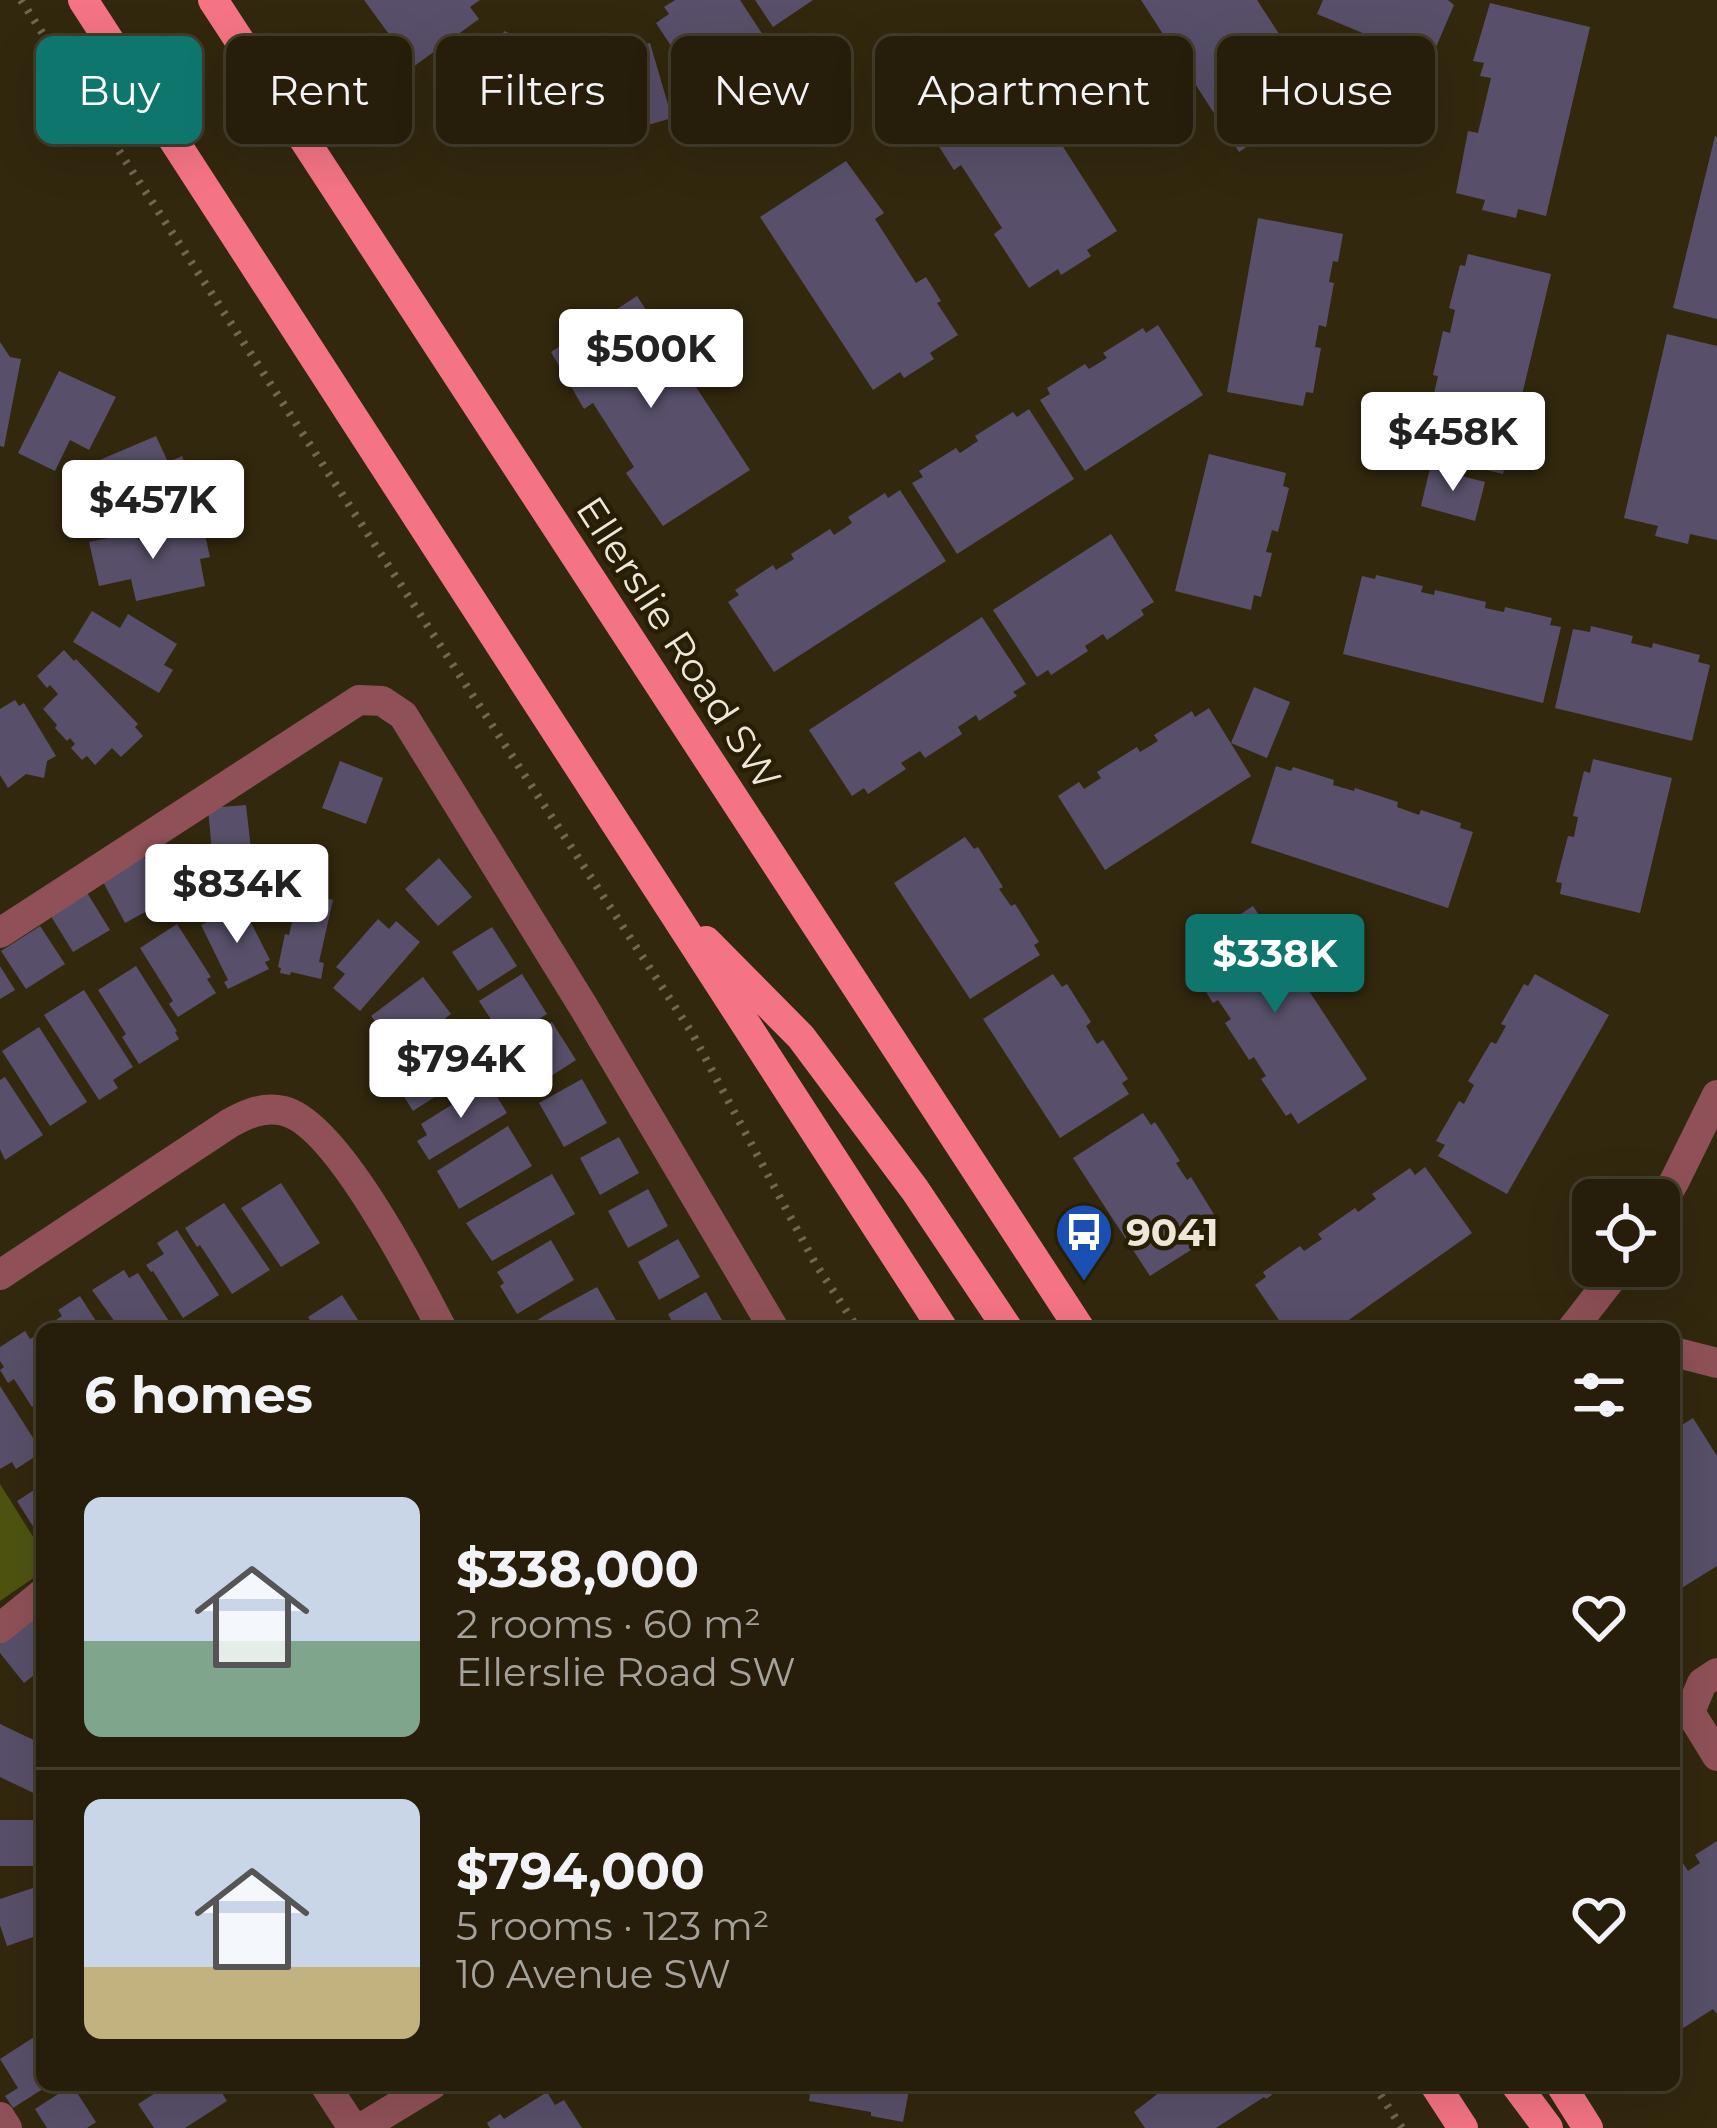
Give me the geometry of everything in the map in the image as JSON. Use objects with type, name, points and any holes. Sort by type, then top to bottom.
[{"type":"main road","points":[[82,0],[939,1323]]},
{"type":"main road","name":"Ellerslie Road SW","points":[[213,0],[1076,1323]]},
{"type":"main road","points":[[659,894],[801,1037],[915,1190],[1004,1323]]},
{"type":"main road","points":[[1439,2091],[1463,2128]]},
{"type":"main road","points":[[1521,2091],[1549,2128]]},
{"type":"main road","points":[[1565,2091],[1588,2128]]},
{"type":"street","points":[[0,933],[359,700],[382,701],[403,715],[415,734],[770,1323]]},
{"type":"street","points":[[1675,1179],[1717,1094]]},
{"type":"street","points":[[0,1275],[230,1124],[266,1109],[304,1120],[337,1154],[403,1255],[439,1323]]},
{"type":"street","points":[[1588,1323],[1609,1287]]},
{"type":"street","points":[[1680,1354],[1717,1363]]},
{"type":"street","points":[[0,1628],[36,1599]]},
{"type":"street","points":[[1717,1673],[1702,1683],[1690,1712],[1717,1756]]},
{"type":"street","points":[[329,2091],[357,2128],[422,2091]]},
{"type":"street","points":[[0,2117],[7,2128]]},
{"type":"path","points":[[21,0],[692,1033],[815,1263],[853,1323]]},
{"type":"path","points":[[1378,2091],[1402,2128]]},
{"type":"green space","points":[[0,1484],[36,1541],[36,1576],[0,1601]]},
{"type":"building","points":[[364,0],[480,0],[470,7],[479,19],[456,36],[436,36],[436,50],[413,67],[412,36],[390,36]]},
{"type":"building","points":[[675,0],[740,0],[764,36],[671,36],[671,46],[656,23],[669,14],[664,7]]},
{"type":"building","points":[[755,0],[813,0],[773,27]]},
{"type":"building","points":[[1141,0],[1257,0],[1280,36],[1217,36],[1217,118],[1193,81],[1193,36],[1164,36]]},
{"type":"building","points":[[1323,0],[1448,0],[1454,5],[1435,49],[1435,36],[1370,36],[1317,14]]},
{"type":"building","points":[[1490,3],[1590,27],[1546,216],[1518,209],[1516,218],[1482,210],[1485,200],[1456,193],[1468,131],[1478,133],[1491,78],[1480,76],[1484,63],[1473,61]]},
{"type":"building","points":[[650,43],[671,118],[647,125],[647,44]]},
{"type":"building","points":[[1717,137],[1717,319],[1673,308]]},
{"type":"building","points":[[937,144],[1061,144],[1117,231],[1087,250],[1091,256],[1029,288],[994,234],[1002,228],[961,165],[954,170]]},
{"type":"building","points":[[846,161],[884,213],[875,219],[916,283],[926,277],[958,335],[930,353],[934,359],[904,378],[900,372],[873,390],[760,217]]},
{"type":"building","points":[[1258,218],[1343,234],[1329,282],[1334,283],[1326,327],[1319,325],[1315,347],[1321,348],[1313,393],[1306,392],[1303,406],[1227,392]]},
{"type":"building","points":[[1468,254],[1551,274],[1503,474],[1420,454],[1423,440],[1416,438],[1426,396],[1433,398],[1443,331],[1450,333],[1455,310],[1449,308],[1460,265],[1465,266]]},
{"type":"building","points":[[637,296],[750,470],[663,526],[626,473],[634,467],[593,403],[584,409],[551,352]]},
{"type":"building","points":[[1158,325],[1203,395],[1085,471],[1040,400],[1050,394],[1047,388],[1085,364],[1089,369],[1107,358],[1103,353],[1143,328],[1146,333]]},
{"type":"building","points":[[1667,334],[1717,346],[1717,540],[1690,534],[1688,544],[1655,536],[1658,526],[1624,518]]},
{"type":"building","points":[[0,342],[10,357],[21,359],[4,447],[0,446]]},
{"type":"building","points":[[59,371],[116,397],[89,450],[70,440],[55,471],[18,453]]},
{"type":"building","points":[[1029,409],[1074,479],[957,554],[912,483],[923,477],[919,471],[956,448],[960,453],[978,441],[975,436],[1013,412],[1017,417]]},
{"type":"building","points":[[156,436],[168,462],[182,456],[193,482],[89,531],[73,493],[103,480],[95,462]]},
{"type":"building","points":[[1209,454],[1286,473],[1283,486],[1289,488],[1278,532],[1272,530],[1266,552],[1272,553],[1261,597],[1254,595],[1251,610],[1175,591]]},
{"type":"building","points":[[1430,468],[1485,482],[1475,521],[1421,506]]},
{"type":"building","points":[[900,490],[946,561],[774,672],[728,602],[739,595],[735,590],[773,565],[776,570],[794,559],[791,554],[830,529],[834,535],[852,523],[848,517],[885,493],[888,498]]},
{"type":"building","points":[[203,526],[210,557],[200,559],[205,586],[136,601],[131,579],[99,586],[89,542],[137,532],[138,540]]},
{"type":"building","points":[[1111,534],[1154,602],[1141,610],[1144,615],[1107,640],[1103,634],[1085,646],[1088,651],[1051,675],[1048,670],[1037,677],[993,610]]},
{"type":"building","points":[[1376,575],[1423,586],[1421,592],[1434,595],[1435,590],[1486,602],[1485,608],[1504,612],[1505,607],[1552,618],[1550,625],[1561,627],[1543,703],[1343,654],[1362,576],[1375,579]]},
{"type":"building","points":[[92,611],[120,628],[128,614],[177,644],[164,665],[173,670],[159,693],[73,642]]},
{"type":"building","points":[[982,617],[1026,684],[1013,692],[1017,696],[979,721],[976,715],[958,727],[962,734],[925,758],[920,751],[901,763],[906,769],[868,794],[864,788],[852,796],[809,730]]},
{"type":"building","points":[[1591,626],[1633,636],[1631,643],[1652,648],[1653,643],[1700,655],[1698,662],[1710,665],[1692,741],[1555,708],[1573,629],[1590,632]]},
{"type":"building","points":[[64,650],[138,724],[135,727],[143,736],[121,757],[112,748],[95,765],[87,756],[82,760],[71,748],[75,744],[55,728],[43,709],[58,694],[37,676]]},
{"type":"building","points":[[1254,687],[1290,702],[1267,758],[1231,743]]},
{"type":"building","points":[[15,700],[19,706],[24,703],[56,756],[47,761],[44,778],[26,774],[8,788],[0,775],[0,709]]},
{"type":"building","points":[[1209,708],[1251,776],[1105,870],[1058,796],[1079,782],[1084,789],[1101,778],[1097,772],[1137,747],[1140,752],[1158,741],[1154,735],[1192,711],[1195,717]]},
{"type":"building","points":[[1593,759],[1672,778],[1640,913],[1560,894],[1562,883],[1556,882],[1568,836],[1574,837],[1578,817],[1573,816],[1584,771],[1590,773]]},
{"type":"building","points":[[340,761],[383,778],[366,824],[322,808]]},
{"type":"building","points":[[1276,766],[1334,780],[1333,785],[1398,802],[1397,807],[1419,815],[1421,810],[1461,823],[1460,828],[1473,832],[1448,908],[1251,843]]},
{"type":"building","points":[[246,805],[251,849],[212,853],[208,808]]},
{"type":"building","points":[[965,837],[974,849],[978,847],[1003,887],[999,889],[1011,906],[1015,904],[1039,942],[1034,945],[1040,955],[970,999],[894,883]]},
{"type":"building","points":[[143,855],[167,900],[125,923],[101,878]]},
{"type":"building","points":[[439,858],[472,897],[438,926],[405,889]]},
{"type":"building","points":[[287,890],[333,900],[319,962],[324,963],[321,979],[280,973],[285,934],[289,935],[293,918],[281,915]]},
{"type":"building","points":[[86,891],[110,930],[73,952],[49,913]]},
{"type":"building","points":[[242,905],[270,960],[265,962],[269,969],[228,989],[201,925]]},
{"type":"building","points":[[1253,906],[1367,1079],[1298,1124],[1291,1113],[1286,1116],[1261,1079],[1266,1076],[1254,1057],[1249,1060],[1225,1023],[1231,1019],[1218,1000],[1213,1003],[1189,966],[1194,963],[1186,950]]},
{"type":"building","points":[[378,919],[389,929],[396,921],[420,942],[360,1011],[333,988],[345,974],[336,967]]},
{"type":"building","points":[[177,924],[216,993],[178,1017],[140,948]]},
{"type":"building","points":[[40,926],[65,964],[26,989],[1,951]]},
{"type":"building","points":[[492,927],[517,966],[478,991],[452,952]]},
{"type":"building","points":[[0,966],[15,990],[0,999]]},
{"type":"building","points":[[136,966],[179,1039],[139,1064],[98,990]]},
{"type":"building","points":[[522,974],[547,1014],[505,1041],[479,1001]]},
{"type":"building","points":[[1053,974],[1062,987],[1067,984],[1091,1022],[1086,1026],[1097,1044],[1103,1040],[1128,1079],[1122,1083],[1129,1094],[1060,1138],[983,1019]]},
{"type":"building","points":[[1535,974],[1609,1015],[1507,1194],[1438,1156],[1445,1145],[1436,1141],[1459,1101],[1464,1104],[1474,1085],[1468,1081],[1491,1042],[1496,1044],[1506,1026],[1501,1024]]},
{"type":"building","points":[[423,977],[451,1014],[401,1052],[394,1051],[371,1016]]},
{"type":"building","points":[[84,990],[133,1067],[113,1080],[118,1088],[99,1100],[44,1015]]},
{"type":"building","points":[[552,1022],[576,1060],[534,1087],[510,1049]]},
{"type":"building","points":[[39,1027],[87,1102],[50,1126],[2,1051]]},
{"type":"building","points":[[451,1030],[477,1070],[413,1111],[388,1071]]},
{"type":"building","points":[[5,1077],[43,1135],[5,1160],[0,1149],[0,1080]]},
{"type":"building","points":[[582,1079],[607,1123],[564,1147],[539,1103]]},
{"type":"building","points":[[488,1082],[507,1113],[429,1160],[417,1141],[427,1135],[421,1124]]},
{"type":"building","points":[[1143,1113],[1151,1125],[1155,1122],[1187,1180],[1191,1177],[1215,1216],[1210,1219],[1219,1232],[1150,1276],[1073,1158]]},
{"type":"building","points":[[508,1126],[532,1166],[459,1209],[437,1171]]},
{"type":"building","points":[[619,1137],[639,1173],[600,1195],[580,1158]]},
{"type":"building","points":[[1425,1167],[1472,1233],[1344,1323],[1281,1323],[1255,1285],[1266,1277],[1263,1272],[1300,1246],[1304,1251],[1322,1239],[1318,1234],[1355,1208],[1358,1212],[1376,1199],[1372,1194],[1410,1168],[1415,1175]]},
{"type":"building","points":[[552,1174],[575,1214],[492,1261],[466,1223]]},
{"type":"building","points":[[281,1183],[320,1243],[281,1267],[241,1208]]},
{"type":"building","points":[[648,1189],[668,1226],[628,1248],[608,1211]]},
{"type":"building","points":[[224,1203],[270,1270],[232,1294],[185,1228]]},
{"type":"building","points":[[177,1230],[219,1295],[183,1318],[146,1265],[164,1254],[157,1243]]},
{"type":"building","points":[[678,1239],[700,1277],[659,1300],[638,1262]]},
{"type":"building","points":[[551,1240],[574,1280],[517,1314],[497,1272]]},
{"type":"building","points":[[124,1270],[129,1278],[138,1273],[170,1323],[116,1323],[92,1290]]},
{"type":"building","points":[[597,1287],[618,1323],[533,1323]]},
{"type":"building","points":[[706,1292],[724,1323],[673,1323],[668,1314]]},
{"type":"building","points":[[342,1295],[360,1323],[312,1323],[308,1317]]},
{"type":"building","points":[[80,1296],[97,1323],[52,1323],[62,1316],[58,1310]]},
{"type":"building","points":[[25,1331],[30,1339],[36,1336],[36,1405],[32,1407],[14,1379],[8,1383],[0,1370],[4,1367],[0,1347]]},
{"type":"building","points":[[0,1386],[36,1443],[36,1456],[16,1469],[12,1462],[0,1469]]},
{"type":"building","points":[[1693,1418],[1717,1456],[1717,1566],[1680,1589],[1680,1426]]},
{"type":"building","points":[[36,1489],[36,1531],[17,1501]]},
{"type":"building","points":[[32,1613],[36,1618],[36,1674],[24,1683],[0,1653],[0,1639]]},
{"type":"building","points":[[0,1724],[36,1741],[36,1794],[0,1777]]},
{"type":"building","points":[[0,1820],[36,1820],[36,1866],[0,1866]]},
{"type":"building","points":[[1717,1841],[1717,2014],[1713,2009],[1680,2030],[1680,1858],[1688,1871],[1700,1863],[1695,1855]]},
{"type":"building","points":[[36,1887],[36,1936],[7,1946],[0,1925],[0,1899]]},
{"type":"building","points":[[36,2036],[36,2091],[40,2091],[13,2108],[5,2096],[18,2088],[0,2059]]},
{"type":"building","points":[[63,2091],[76,2091],[96,2122],[87,2128],[47,2128],[35,2109]]},
{"type":"building","points":[[159,2091],[221,2091],[227,2101],[185,2128],[154,2128],[138,2104]]},
{"type":"building","points":[[810,2091],[909,2091],[903,2122],[809,2101]]},
{"type":"building","points":[[1161,2091],[1270,2091],[1272,2095],[1216,2128],[1145,2128],[1134,2112]]},
{"type":"building","points":[[547,2092],[555,2105],[564,2100],[582,2128],[490,2128],[487,2123],[500,2114],[504,2119]]},
{"type":"place","name":"9041","points":[[1084,1283]]}]
